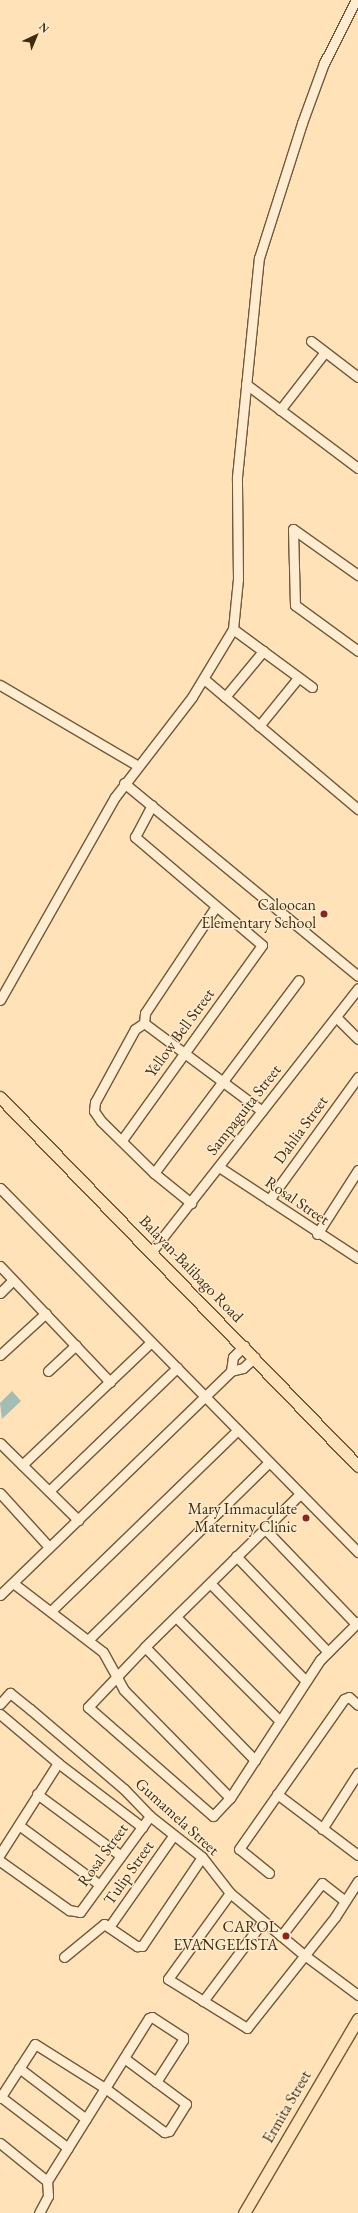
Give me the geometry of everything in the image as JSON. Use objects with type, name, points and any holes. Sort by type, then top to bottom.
[{"type":"main road","name":"Balayan-Balibago Road","points":[[0,1096],[152,1250],[358,1466]]},
{"type":"main road","name":"Ermita Street","points":[[244,2213],[358,2018]]},
{"type":"street","points":[[1,994],[124,783],[204,679],[233,629],[238,579],[237,478],[260,258],[302,123],[324,62],[356,0]]},
{"type":"street","points":[[311,341],[358,377]]},
{"type":"street","points":[[280,410],[325,352]]},
{"type":"street","points":[[246,384],[358,468]]},
{"type":"street","points":[[358,575],[293,529],[295,605],[358,651]]},
{"type":"street","points":[[233,629],[312,687]]},
{"type":"street","points":[[225,697],[263,651]]},
{"type":"street","points":[[258,726],[298,678]]},
{"type":"street","points":[[204,679],[358,809]]},
{"type":"street","points":[[0,685],[138,766]]},
{"type":"street","points":[[124,783],[358,976]]},
{"type":"street","points":[[144,1023],[144,1013],[216,906],[134,837],[152,805]]},
{"type":"street","name":"Yellow Bell Street","points":[[122,1140],[262,945],[216,906]]},
{"type":"street","points":[[154,1174],[299,980]]},
{"type":"street","name":"Sampaguita Street","points":[[152,1250],[191,1203],[358,988]]},
{"type":"street","points":[[336,1017],[358,1039]]},
{"type":"street","points":[[144,1023],[185,1052],[262,1111]]},
{"type":"street","points":[[144,1023],[136,1029],[95,1102],[94,1111],[101,1121],[122,1140],[154,1174],[191,1203]]},
{"type":"street","name":"Dahlia Street","points":[[269,1200],[358,1077]]},
{"type":"street","name":"Rosal Street","points":[[219,1166],[318,1234],[358,1258]]},
{"type":"street","points":[[318,1234],[358,1170]]},
{"type":"street","points":[[0,1188],[358,1552]]},
{"type":"street","points":[[0,1266],[110,1382]]},
{"type":"street","points":[[0,1293],[13,1280]]},
{"type":"street","points":[[0,1355],[46,1313]]},
{"type":"street","points":[[22,1465],[151,1342]]},
{"type":"street","points":[[48,1371],[76,1345]]},
{"type":"street","points":[[231,1371],[233,1357],[244,1346]]},
{"type":"street","points":[[0,1595],[231,1371],[243,1368],[255,1357]]},
{"type":"street","points":[[49,1491],[177,1368]]},
{"type":"street","points":[[50,1611],[238,1430]]},
{"type":"street","points":[[0,1443],[78,1520]]},
{"type":"street","points":[[88,1640],[269,1462]]},
{"type":"street","points":[[0,1493],[49,1547]]},
{"type":"street","points":[[265,1529],[357,1623],[328,1652],[306,1681],[230,1798],[213,1816],[88,1707],[145,1647],[300,1494]]},
{"type":"street","points":[[236,1556],[328,1652]]},
{"type":"street","points":[[13,1582],[103,1652],[124,1690],[230,1798]]},
{"type":"street","points":[[210,1583],[306,1681]]},
{"type":"street","points":[[176,1617],[280,1721]]},
{"type":"street","points":[[145,1647],[255,1760]]},
{"type":"street","name":"Gumamela Street","points":[[0,1704],[10,1693],[102,1770],[173,1836],[202,1857],[230,1893],[281,1936],[358,1995]]},
{"type":"street","points":[[269,1873],[240,1849],[344,1699],[349,1697],[358,1705]]},
{"type":"street","points":[[0,1714],[58,1763],[142,1827]]},
{"type":"street","points":[[0,1854],[20,1826],[37,1794],[58,1763]]},
{"type":"street","points":[[322,1829],[358,1773]]},
{"type":"street","points":[[37,1794],[121,1856]]},
{"type":"street","points":[[277,1794],[358,1855]]},
{"type":"street","name":"Rosal Street","points":[[0,1860],[69,1910],[80,1912],[150,1816]]},
{"type":"street","points":[[20,1826],[100,1885]]},
{"type":"street","name":"Tulip Street","points":[[109,1928],[173,1836]]},
{"type":"street","points":[[64,1957],[104,1924],[137,1946],[142,1946],[202,1857]]},
{"type":"street","points":[[230,1893],[168,1979],[247,2028],[345,1901],[358,1881]]},
{"type":"street","points":[[281,1936],[322,1883],[345,1901]]},
{"type":"street","points":[[203,2001],[263,1921]]},
{"type":"street","points":[[39,2213],[48,2196],[47,2181],[149,2018],[152,2017],[183,2037],[156,2082]]},
{"type":"street","points":[[68,2148],[0,2098],[34,2044],[105,2088],[167,2132],[186,2104],[124,2058]]},
{"type":"street","points":[[19,2068],[86,2119]]},
{"type":"street","points":[[0,2143],[47,2181]]},
{"type":"water","points":[[12,1391],[21,1401],[2,1419],[0,1403]]},
{"type":"place","name":"Caloocan Elementary School","points":[[324,914]]},
{"type":"place","name":"Mary Immaculate Maternity Clinic","points":[[306,1518]]},
{"type":"place","name":"CAROL EVANGELISTA","points":[[286,1936]]}]
